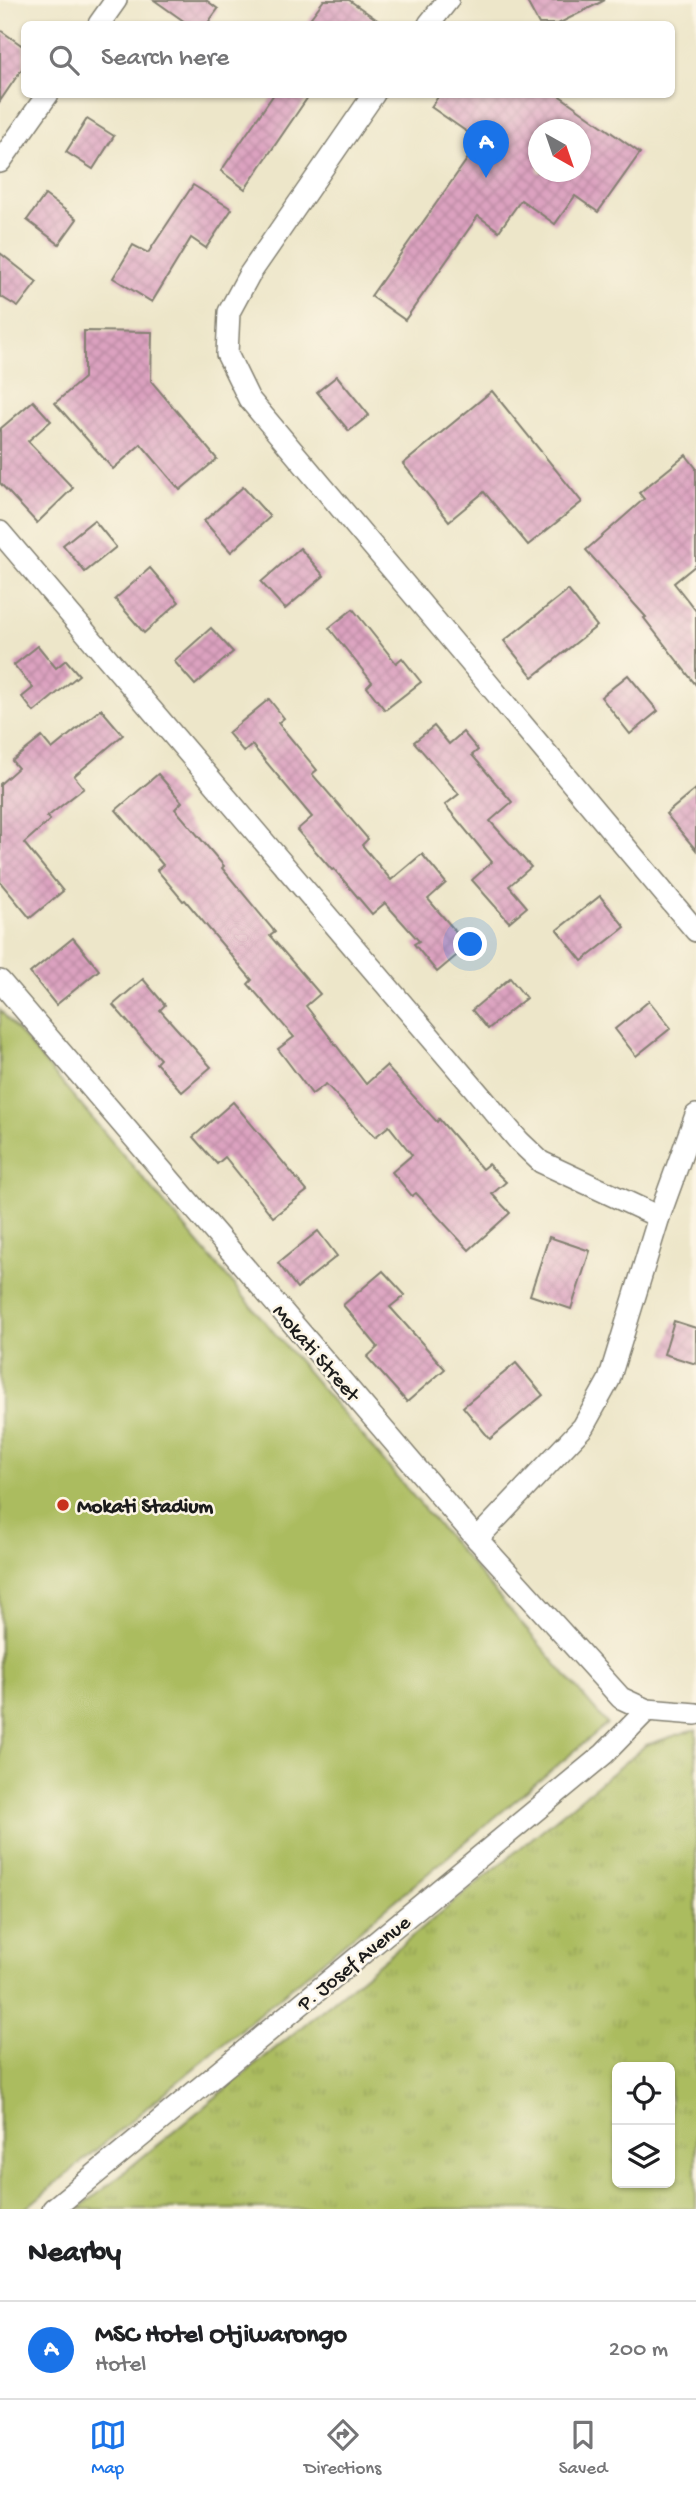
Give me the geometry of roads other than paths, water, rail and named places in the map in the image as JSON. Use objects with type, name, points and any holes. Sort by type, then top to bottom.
[{"type":"street","points":[[101,21],[116,0]]},
{"type":"street","points":[[431,21],[448,0]]},
{"type":"street","points":[[0,162],[45,98]]},
{"type":"street","points":[[371,98],[249,275],[229,312],[227,354],[250,398],[696,931]]},
{"type":"street","points":[[0,532],[519,1141],[541,1162],[659,1217]]},
{"type":"street","name":"Mokati Street","points":[[0,981],[477,1539],[621,1698],[647,1710]]},
{"type":"street","points":[[477,1539],[583,1427],[609,1380],[659,1217],[696,1115]]},
{"type":"street","points":[[647,1710],[696,1714]]},
{"type":"street","name":"P. Josef Avenue","points":[[53,2209],[604,1754],[647,1710]]},
{"type":"place","name":"MSC Hotel Otjiwarongo","points":[[486,178]]},
{"type":"place","name":"Mokati Stadium","points":[[63,1505]]}]
